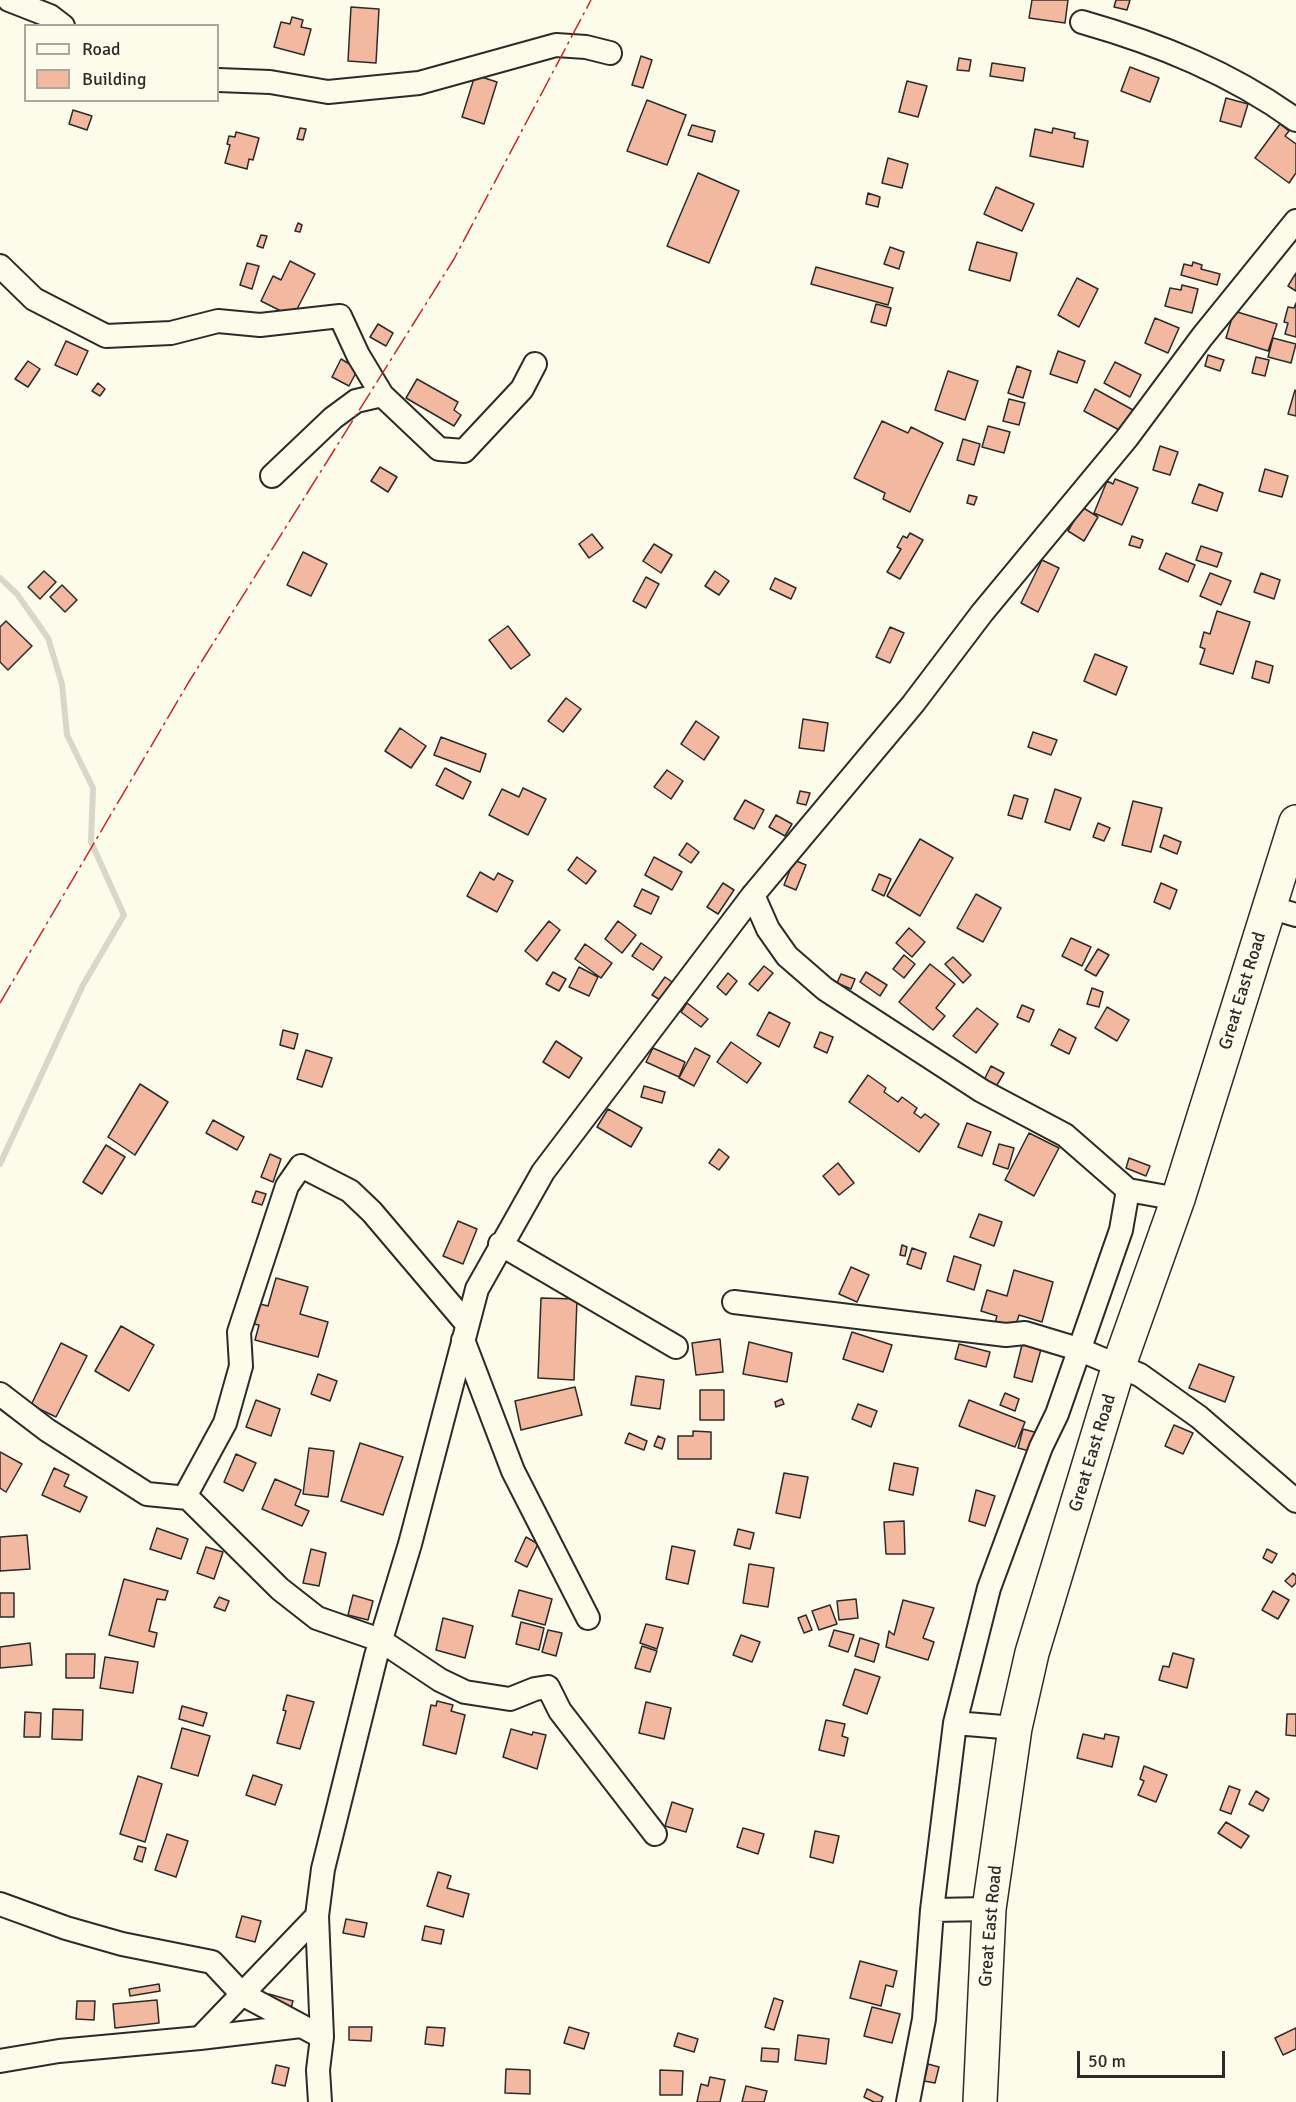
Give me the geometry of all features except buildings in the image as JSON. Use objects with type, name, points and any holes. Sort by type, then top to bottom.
[{"type":"highway","name":"Great East Road","points":[[980,2102],[989,1909],[1015,1728],[1032,1653],[1119,1365],[1283,911],[1296,822]]},
{"type":"street","points":[[9,0],[50,16],[60,24]]},
{"type":"street","points":[[1082,22],[1176,53],[1234,80],[1296,120]]},
{"type":"street","points":[[219,80],[270,82],[328,92],[419,83],[556,45],[586,47],[610,53]]},
{"type":"street","points":[[320,2102],[318,2070],[322,2037],[317,1916],[323,1869],[380,1640],[410,1544],[477,1289],[500,1244],[543,1172],[753,895],[913,704],[982,613],[1120,447],[1202,337],[1296,221]]},
{"type":"street","points":[[0,266],[34,299],[106,336],[171,333],[218,321],[260,325],[340,316],[358,355],[382,395],[439,449],[464,451],[522,389],[535,364]]},
{"type":"street","points":[[272,476],[333,418],[356,401],[382,395]]},
{"type":"street","points":[[753,895],[768,929],[787,956],[825,989],[982,1091],[1065,1135],[1128,1190],[1178,1199]]},
{"type":"street","points":[[188,1498],[188,1491],[225,1423],[241,1366],[239,1332],[287,1186],[301,1166],[350,1191],[372,1212],[465,1332],[513,1471],[588,1618]]},
{"type":"street","points":[[908,2102],[924,2019],[932,1910],[955,1723],[989,1588],[1041,1447],[1058,1414],[1078,1349],[1121,1230],[1128,1190]]},
{"type":"street","points":[[500,1244],[676,1347]]},
{"type":"street","points":[[734,1302],[1006,1335],[1025,1333],[1078,1349],[1140,1375],[1199,1417],[1296,1501]]},
{"type":"street","points":[[0,1394],[47,1430],[147,1494],[188,1498],[280,1589],[317,1618],[380,1640],[440,1680],[465,1692],[510,1700],[535,1689],[548,1687],[560,1711],[655,1834]]},
{"type":"street","points":[[955,1723],[1015,1728]]},
{"type":"street","points":[[0,1904],[66,1928],[122,1944],[212,1962],[242,1994],[322,2037]]},
{"type":"street","points":[[932,1910],[989,1909]]},
{"type":"street","points":[[200,2038],[317,1916]]},
{"type":"street","points":[[0,2061],[59,2050],[200,2038],[301,2026]]},
{"type":"waterway","points":[[0,578],[17,594],[48,638],[62,684],[67,735],[93,788],[91,842],[124,915],[83,985],[0,1164]]},
{"type":"power","points":[[0,1003],[190,680],[454,259],[591,0]]}]
